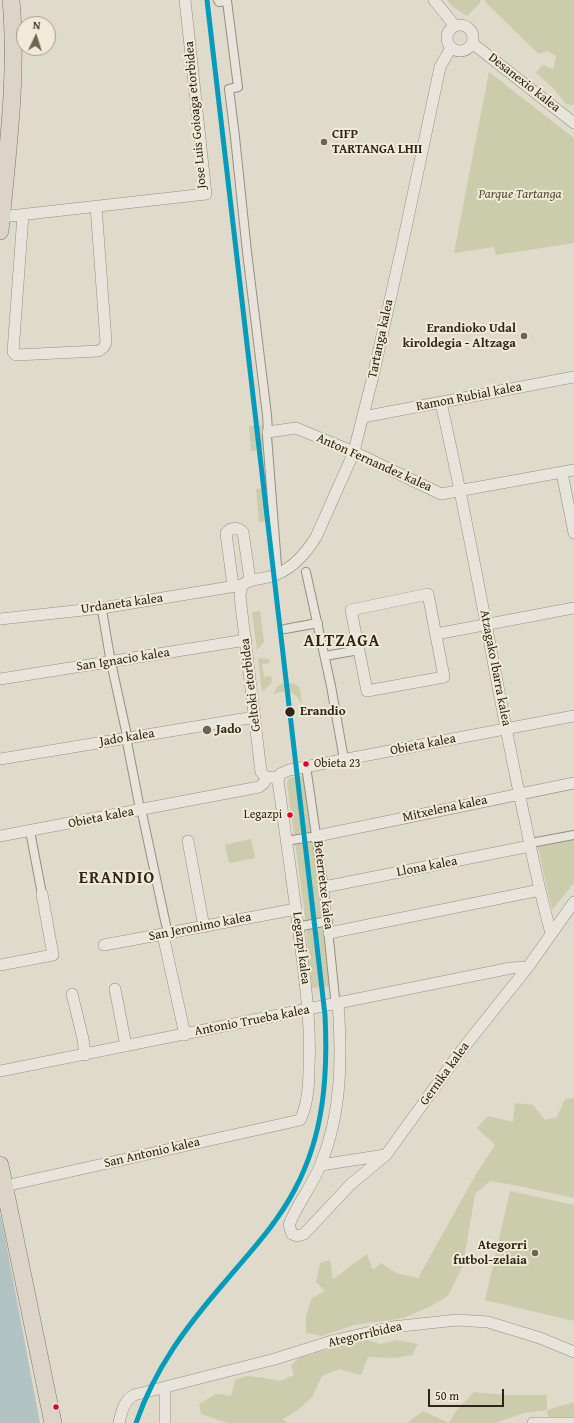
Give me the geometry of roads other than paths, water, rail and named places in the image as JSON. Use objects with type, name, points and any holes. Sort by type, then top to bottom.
[{"type":"main road","name":"Jose Luis Goioaga etorbidea","points":[[1,224],[11,111],[14,48],[11,0]]},
{"type":"main road","points":[[0,1165],[53,1423]]},
{"type":"street","name":"Jose Luis Goioaga etorbidea","points":[[1,224],[23,215],[206,194],[185,0]]},
{"type":"street","points":[[218,0],[219,2],[227,1],[238,87],[229,89],[267,415],[267,436],[277,566]]},
{"type":"street","points":[[434,0],[455,26]]},
{"type":"street","points":[[455,26],[464,26],[468,28],[473,35],[472,43],[467,50],[463,52],[454,51],[448,45],[448,31],[455,26]]},
{"type":"street","name":"Desanexio kalea","points":[[472,43],[571,118]]},
{"type":"street","name":"Tartanga kalea","points":[[242,584],[271,576],[292,567],[309,548],[316,537],[354,452],[364,417],[439,71],[451,48]]},
{"type":"street","points":[[23,215],[13,352],[16,355],[98,351],[105,346],[106,342],[96,206]]},
{"type":"street","name":"Ramon Rubial kalea","points":[[364,417],[574,377]]},
{"type":"street","name":"Atzagako Ibarra kalea","points":[[441,403],[460,491],[506,730],[533,844],[540,890],[551,933]]},
{"type":"street","name":"Anton Fernandez kalea","points":[[268,432],[296,428],[354,452],[442,494],[574,470]]},
{"type":"street","points":[[562,473],[574,533]]},
{"type":"street","points":[[306,572],[325,656],[344,754]]},
{"type":"street","name":"Urdaneta kalea","points":[[0,619],[102,608],[156,600],[242,584]]},
{"type":"street","name":"Geltoki etorbidea","points":[[242,584],[240,595],[241,605],[262,772],[263,775],[273,778]]},
{"type":"street","points":[[428,594],[444,677],[367,691],[359,650],[352,610],[428,594]]},
{"type":"street","points":[[436,634],[574,608]]},
{"type":"street","points":[[102,610],[110,657]]},
{"type":"street","points":[[285,629],[318,623]]},
{"type":"street","name":"San Ignacio kalea","points":[[0,679],[246,640]]},
{"type":"street","points":[[325,656],[359,650]]},
{"type":"street","points":[[112,667],[126,731]]},
{"type":"street","name":"Obieta kalea","points":[[0,836],[259,787],[289,770],[574,716]]},
{"type":"street","name":"Jado kalea","points":[[0,758],[254,717]]},
{"type":"street","points":[[128,742],[139,804]]},
{"type":"street","name":"Beterretxe kalea","points":[[308,773],[324,887],[337,1001]]},
{"type":"street","name":"Legazpi kalea","points":[[273,778],[296,909],[308,1010],[310,1050],[309,1080],[304,1112],[300,1120]]},
{"type":"street","name":"Mitxelena kalea","points":[[316,836],[574,783]]},
{"type":"street","points":[[142,813],[185,1035]]},
{"type":"street","points":[[0,965],[53,955],[30,831]]},
{"type":"street","points":[[533,844],[574,835]]},
{"type":"street","points":[[292,840],[316,836]]},
{"type":"street","points":[[188,841],[204,927]]},
{"type":"street","name":"Llona kalea","points":[[324,887],[533,844]]},
{"type":"street","points":[[329,932],[540,890]]},
{"type":"street","name":"Gernika kalea","points":[[321,1165],[289,1225],[292,1234],[297,1236],[304,1234],[351,1184],[386,1155],[461,1051],[528,967],[574,902]]},
{"type":"street","name":"San Jeronimo kalea","points":[[104,945],[164,930],[204,927],[296,909]]},
{"type":"street","points":[[302,926],[328,921]]},
{"type":"street","name":"Antonio Trueba kalea","points":[[0,1071],[308,1010],[337,1001],[511,968],[528,967]]},
{"type":"street","points":[[115,989],[126,1046]]},
{"type":"street","points":[[72,994],[83,1039],[85,1055]]},
{"type":"street","points":[[337,1001],[341,1042],[340,1075],[337,1103],[331,1133],[321,1165],[386,1155]]},
{"type":"street","name":"San Antonio kalea","points":[[5,1186],[300,1120]]},
{"type":"street","name":"Ategorribidea","points":[[119,1423],[126,1402],[134,1395],[276,1359],[392,1326],[457,1320],[488,1322],[540,1338],[574,1352]]},
{"type":"street","points":[[161,1388],[165,1423]]},
{"type":"street","points":[[533,1423],[574,1423]]},
{"type":"place","name":"CIFP TARTANGA LHII","points":[[324,142]]},
{"type":"place","name":"Erandioko Udal kiroldegia - Altzaga","points":[[524,336]]},
{"type":"place","name":"Erandio","points":[[290,712]]},
{"type":"place","name":"Jado","points":[[207,730]]},
{"type":"place","name":"Obieta 23","points":[[306,764]]},
{"type":"place","name":"Legazpi","points":[[290,815]]},
{"type":"place","name":"Ategorri futbol-zelaia","points":[[535,1253]]},
{"type":"district","name":"ALTZAGA","points":[[342,642]]},
{"type":"district","name":"ERANDIO","points":[[117,879]]},
{"type":"park label","name":"Parque Tartanga","points":[[520,195]]}]
